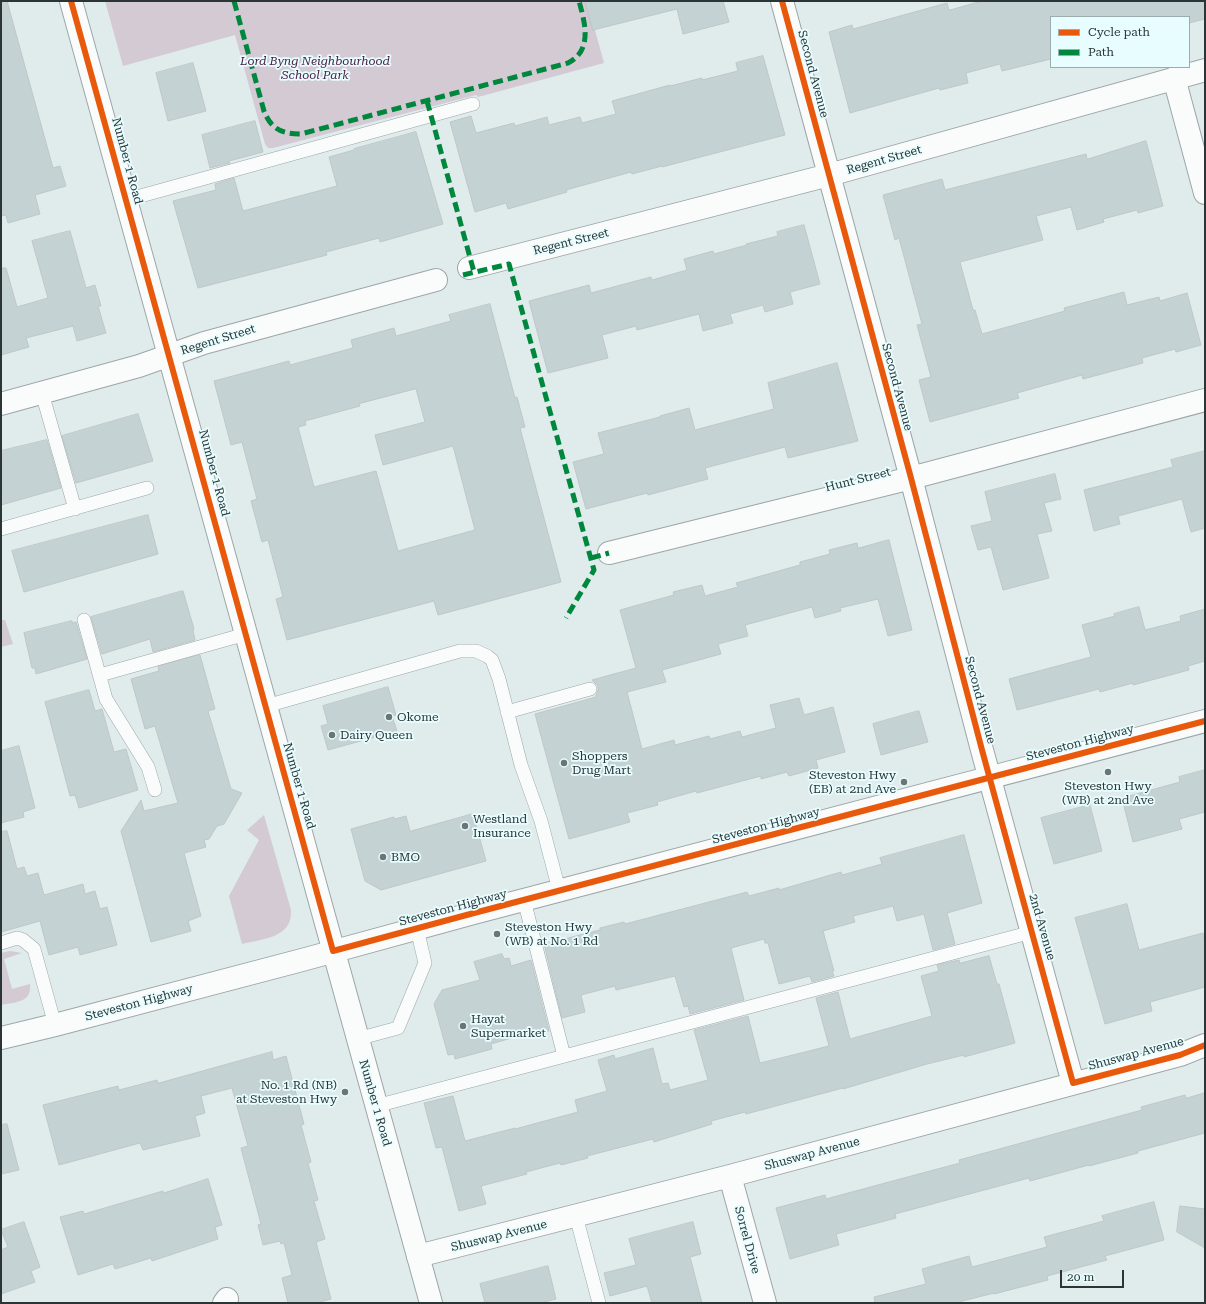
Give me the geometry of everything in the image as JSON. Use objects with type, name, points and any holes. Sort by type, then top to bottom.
[{"type":"street","name":"Number 1 Road","points":[[71,1],[431,1303]]},
{"type":"street","name":"Second Avenue","points":[[782,1],[911,478],[990,778]]},
{"type":"street","name":"Regent Street","points":[[469,268],[829,175],[1205,70]]},
{"type":"street","points":[[1174,78],[1205,193]]},
{"type":"street","name":"Regent Street","points":[[1,404],[139,366],[204,343],[436,280]]},
{"type":"street","name":"Hunt Street","points":[[609,553],[911,478],[1205,400]]},
{"type":"street","name":"Steveston Highway","points":[[1,1038],[333,952],[559,890],[1205,721]]},
{"type":"street","name":"2nd Avenue","points":[[990,778],[1073,1083]]},
{"type":"street","name":"Shuswap Avenue","points":[[418,1256],[730,1176],[1180,1055],[1205,1045]]},
{"type":"street","name":"Sorrel Drive","points":[[730,1176],[765,1303]]},
{"type":"lane","points":[[126,200],[473,104]]},
{"type":"lane","points":[[42,393],[75,509]]},
{"type":"lane","points":[[1,529],[147,488]]},
{"type":"lane","points":[[84,620],[106,699],[148,767],[155,790]]},
{"type":"lane","points":[[100,675],[246,634]]},
{"type":"lane","points":[[266,706],[460,651],[468,650],[482,652],[492,660],[521,765],[541,822],[559,890]]},
{"type":"lane","points":[[507,712],[590,689]]},
{"type":"lane","points":[[524,900],[564,1056]]},
{"type":"lane","points":[[357,1039],[398,1028],[425,963],[417,929]]},
{"type":"lane","points":[[376,1106],[1032,932]]},
{"type":"lane","points":[[1,943],[17,938],[23,940],[34,949],[55,1025]]},
{"type":"lane","points":[[576,1216],[599,1303]]},
{"type":"green space","name":"Lord Byng Neighbourhood School Park","points":[[105,1],[587,1],[604,63],[478,97],[476,95],[273,148],[268,148],[265,144],[235,35],[123,66]]},
{"type":"green space","points":[[1,620],[5,620],[13,644],[1,647]]},
{"type":"green space","points":[[264,815],[291,910],[290,919],[282,932],[275,936],[242,944],[229,896],[259,840],[247,830]]},
{"type":"green space","points":[[10,951],[22,953],[4,959],[12,989],[30,984],[30,990],[28,995],[22,1000],[1,1005],[1,953]]},
{"type":"building","points":[[1,1],[7,1],[53,168],[60,166],[66,186],[35,195],[40,214],[8,223],[6,215],[1,216]]},
{"type":"building","points":[[585,1],[723,1],[729,22],[683,34],[677,9],[593,30]]},
{"type":"building","points":[[982,1],[1205,1],[1205,19],[1190,23],[1190,16],[1050,16],[1050,59],[1002,71],[1000,64],[966,73],[968,83],[940,90],[939,88],[850,113],[829,32],[852,25],[853,29],[947,3],[949,10]]},
{"type":"building","points":[[763,56],[785,135],[662,167],[632,174],[631,172],[566,190],[567,192],[508,209],[506,203],[475,212],[450,122],[471,116],[476,133],[514,123],[515,126],[547,117],[549,125],[580,117],[582,123],[616,114],[612,101],[670,85],[702,78],[702,80],[738,71],[736,63]]},
{"type":"building","points":[[193,63],[206,111],[168,121],[156,73]]},
{"type":"building","points":[[255,121],[263,152],[229,161],[230,163],[210,168],[202,135]]},
{"type":"building","points":[[416,132],[443,224],[380,242],[379,238],[326,252],[327,255],[198,288],[173,201],[216,190],[215,184],[234,178],[243,211],[337,186],[329,157]]},
{"type":"building","points":[[1146,141],[1163,206],[1138,213],[1137,210],[1103,219],[1104,222],[1077,230],[1071,207],[1036,216],[1043,240],[960,262],[973,310],[975,310],[982,334],[1065,311],[1064,308],[1124,292],[1127,305],[1159,297],[1160,301],[1187,293],[1201,345],[1176,352],[1175,349],[1142,358],[1143,363],[1083,379],[1082,375],[1017,393],[1019,398],[930,422],[919,380],[931,377],[917,325],[922,324],[899,238],[895,240],[883,195],[942,179],[945,190],[1086,154],[1087,159]]},
{"type":"building","points":[[804,225],[820,284],[790,292],[793,304],[765,312],[763,305],[730,314],[733,323],[703,331],[699,314],[637,330],[636,326],[602,335],[608,358],[548,373],[529,301],[589,285],[591,293],[651,277],[652,280],[687,270],[684,259],[713,251],[714,254],[747,245],[746,244],[778,236],[777,232]]},
{"type":"building","points":[[70,231],[86,288],[95,285],[101,306],[98,306],[106,333],[77,341],[73,326],[26,338],[29,347],[1,355],[1,268],[6,268],[17,307],[48,298],[32,241]]},
{"type":"building","points":[[490,304],[515,398],[517,397],[525,427],[520,428],[561,582],[438,615],[434,601],[287,640],[276,599],[283,597],[268,540],[262,542],[251,501],[257,499],[242,442],[231,445],[214,381],[289,361],[290,365],[353,348],[351,340],[394,328],[396,336],[451,321],[449,315]],"holes":[[[416,389],[425,422],[375,435],[383,465],[453,446],[475,530],[398,551],[376,471],[314,487],[298,427],[306,425],[305,421],[360,406],[359,404]]]},
{"type":"building","points":[[837,363],[858,441],[788,458],[785,447],[705,468],[708,479],[648,495],[647,493],[586,509],[573,462],[604,454],[598,433],[689,408],[695,430],[774,409],[768,383]]},
{"type":"building","points":[[138,414],[153,461],[76,483],[62,436]]},
{"type":"building","points":[[47,440],[61,488],[1,505],[1,451]]},
{"type":"building","points":[[1205,451],[1205,528],[1191,532],[1182,499],[1118,516],[1120,524],[1094,531],[1084,490],[1173,467],[1171,460]]},
{"type":"building","points":[[1055,474],[1061,499],[1044,503],[1052,531],[1037,534],[1049,578],[1003,590],[991,547],[978,550],[971,526],[992,521],[985,492]]},
{"type":"building","points":[[148,515],[158,554],[24,592],[12,551]]},
{"type":"building","points":[[889,540],[912,630],[888,636],[878,599],[840,608],[841,611],[815,618],[812,607],[745,625],[748,636],[718,644],[721,654],[662,670],[666,682],[627,692],[642,749],[674,740],[675,745],[709,736],[710,739],[740,731],[742,737],[776,728],[770,705],[799,698],[804,715],[833,707],[845,752],[816,760],[818,768],[789,776],[787,772],[761,779],[761,776],[697,793],[696,791],[657,802],[658,805],[627,813],[630,822],[569,839],[535,714],[596,697],[598,686],[592,680],[636,668],[620,610],[674,595],[673,592],[702,585],[705,596],[738,587],[736,583],[800,565],[800,562],[830,554],[829,550],[857,543],[858,548]]},
{"type":"building","points":[[183,591],[194,629],[195,640],[153,652],[150,639],[102,654],[91,617]]},
{"type":"building","points":[[1139,607],[1145,630],[1181,621],[1180,616],[1205,609],[1205,661],[1188,666],[1189,670],[1133,685],[1133,683],[1100,692],[1099,689],[1017,710],[1009,679],[1091,657],[1082,625],[1115,616],[1114,614]]},
{"type":"building","points":[[72,621],[72,623],[76,622],[87,659],[36,674],[35,668],[32,668],[24,633]]},
{"type":"building","points":[[200,655],[215,709],[208,711],[231,789],[242,793],[224,824],[217,826],[209,839],[204,840],[206,847],[184,853],[201,916],[188,921],[191,931],[151,942],[121,831],[141,800],[144,811],[178,803],[155,726],[145,729],[131,679],[159,671],[158,667]]},
{"type":"building","points":[[388,687],[396,715],[392,716],[397,731],[328,750],[321,726],[328,724],[323,706]]},
{"type":"building","points":[[89,690],[95,711],[102,709],[114,752],[126,749],[138,790],[79,808],[75,795],[70,796],[45,702]]},
{"type":"building","points":[[919,711],[928,742],[881,755],[873,724]]},
{"type":"building","points":[[19,746],[35,808],[23,812],[24,817],[1,823],[1,751]]},
{"type":"building","points":[[1205,770],[1205,812],[1179,819],[1182,829],[1133,842],[1122,798],[1180,782],[1179,777]]},
{"type":"building","points":[[1090,805],[1102,851],[1054,864],[1041,818]]},
{"type":"building","points":[[473,814],[486,861],[381,890],[365,881],[351,829],[394,817],[395,819],[406,816],[410,831]]},
{"type":"building","points":[[7,831],[17,869],[24,867],[27,876],[38,873],[44,895],[83,884],[85,894],[95,891],[100,909],[107,907],[117,945],[80,955],[78,947],[49,955],[40,921],[1,932],[1,832]]},
{"type":"building","points":[[964,835],[982,903],[947,913],[955,944],[933,950],[924,914],[897,921],[893,906],[853,916],[855,922],[823,931],[834,976],[812,982],[810,976],[779,984],[768,943],[765,943],[764,939],[731,948],[744,1000],[690,1014],[688,1006],[684,1007],[675,976],[616,990],[615,986],[581,995],[585,1012],[562,1018],[544,944],[600,930],[600,928],[624,922],[625,924],[747,892],[749,896],[779,888],[779,890],[841,872],[842,875],[882,864],[880,858]]},
{"type":"building","points":[[1127,904],[1139,950],[1203,933],[1205,943],[1205,987],[1150,1002],[1152,1011],[1105,1024],[1075,918]]},
{"type":"building","points":[[502,954],[504,959],[509,958],[511,966],[531,960],[549,1031],[525,1038],[525,1034],[491,1044],[492,1049],[455,1059],[454,1054],[448,1055],[434,1004],[442,990],[480,980],[474,962]]},
{"type":"building","points":[[989,956],[997,984],[999,984],[1015,1043],[964,1057],[964,1055],[927,1064],[843,1089],[746,1114],[745,1112],[711,1121],[712,1124],[654,1142],[653,1139],[587,1156],[588,1158],[561,1165],[560,1163],[526,1172],[527,1174],[481,1186],[486,1204],[459,1211],[442,1147],[436,1148],[424,1103],[453,1096],[465,1141],[515,1129],[578,1112],[575,1100],[607,1091],[598,1060],[614,1055],[615,1059],[653,1048],[662,1084],[668,1083],[670,1090],[708,1080],[694,1030],[748,1016],[760,1063],[829,1046],[816,998],[838,992],[850,1039],[932,1016],[921,976],[939,971],[937,965],[959,960],[960,963]]},
{"type":"building","points":[[272,1052],[273,1060],[286,1056],[304,1124],[301,1125],[311,1162],[308,1163],[318,1200],[314,1201],[325,1239],[316,1242],[331,1299],[316,1303],[288,1303],[282,1278],[292,1275],[284,1243],[281,1244],[280,1241],[263,1245],[258,1225],[261,1224],[241,1148],[248,1146],[232,1088],[201,1096],[205,1113],[195,1116],[200,1136],[143,1150],[140,1143],[59,1165],[43,1105],[118,1086],[119,1090],[157,1080],[158,1083]]},
{"type":"building","points":[[1205,1093],[1205,1133],[1089,1166],[1030,1181],[1029,1178],[895,1214],[896,1218],[836,1234],[839,1245],[790,1259],[776,1208],[825,1195],[826,1199],[960,1163],[959,1160],[1142,1110],[1141,1107],[1185,1095],[1186,1098]]},
{"type":"building","points":[[7,1124],[19,1170],[1,1174],[1,1125]]},
{"type":"building","points":[[208,1179],[222,1225],[215,1227],[218,1239],[152,1261],[151,1258],[115,1269],[113,1264],[78,1275],[60,1217],[83,1211],[84,1214],[163,1191],[163,1193]]},
{"type":"building","points":[[1154,1202],[1164,1240],[1105,1256],[1107,1260],[1047,1276],[1048,1280],[955,1303],[875,1303],[874,1297],[926,1284],[922,1269],[969,1256],[972,1267],[1047,1247],[1044,1237],[1104,1221],[1102,1216]]},
{"type":"building","points":[[1180,1206],[1205,1209],[1205,1248],[1177,1232]]},
{"type":"building","points":[[24,1222],[40,1267],[31,1271],[35,1282],[1,1294],[1,1250],[8,1247],[1,1230]]},
{"type":"building","points":[[693,1222],[701,1254],[690,1257],[702,1303],[652,1303],[647,1286],[610,1296],[604,1273],[636,1265],[629,1239]]},
{"type":"building","points":[[548,1266],[556,1299],[540,1303],[485,1303],[480,1284]]},
{"type":"marked path","points":[[234,1],[264,111],[274,126],[278,129],[294,134],[301,134],[568,63],[576,58],[584,43],[585,27],[579,1]]},
{"type":"marked path","points":[[427,101],[474,272]]},
{"type":"marked path","points":[[463,275],[509,264],[594,570],[566,618]]},
{"type":"marked path","points":[[591,558],[609,553]]},
{"type":"cycle path","points":[[71,1],[333,951],[1205,721]]},
{"type":"cycle path","points":[[782,1],[911,478],[982,750],[1073,1083],[1180,1055],[1205,1045]]},
{"type":"place","name":"Okome","points":[[389,717]]},
{"type":"place","name":"Dairy Queen","points":[[332,735]]},
{"type":"place","name":"Shoppers Drug Mart","points":[[564,763]]},
{"type":"place","name":"Steveston Hwy (WB) at 2nd Ave","points":[[1108,772]]},
{"type":"place","name":"Steveston Hwy (EB) at 2nd Ave","points":[[904,782]]},
{"type":"place","name":"Westland Insurance","points":[[465,826]]},
{"type":"place","name":"BMO","points":[[383,857]]},
{"type":"place","name":"Steveston Hwy (WB) at No. 1 Rd","points":[[497,934]]},
{"type":"place","name":"Hayat Supermarket","points":[[463,1026]]},
{"type":"place","name":"No. 1 Rd (NB) at Steveston Hwy","points":[[345,1092]]}]
